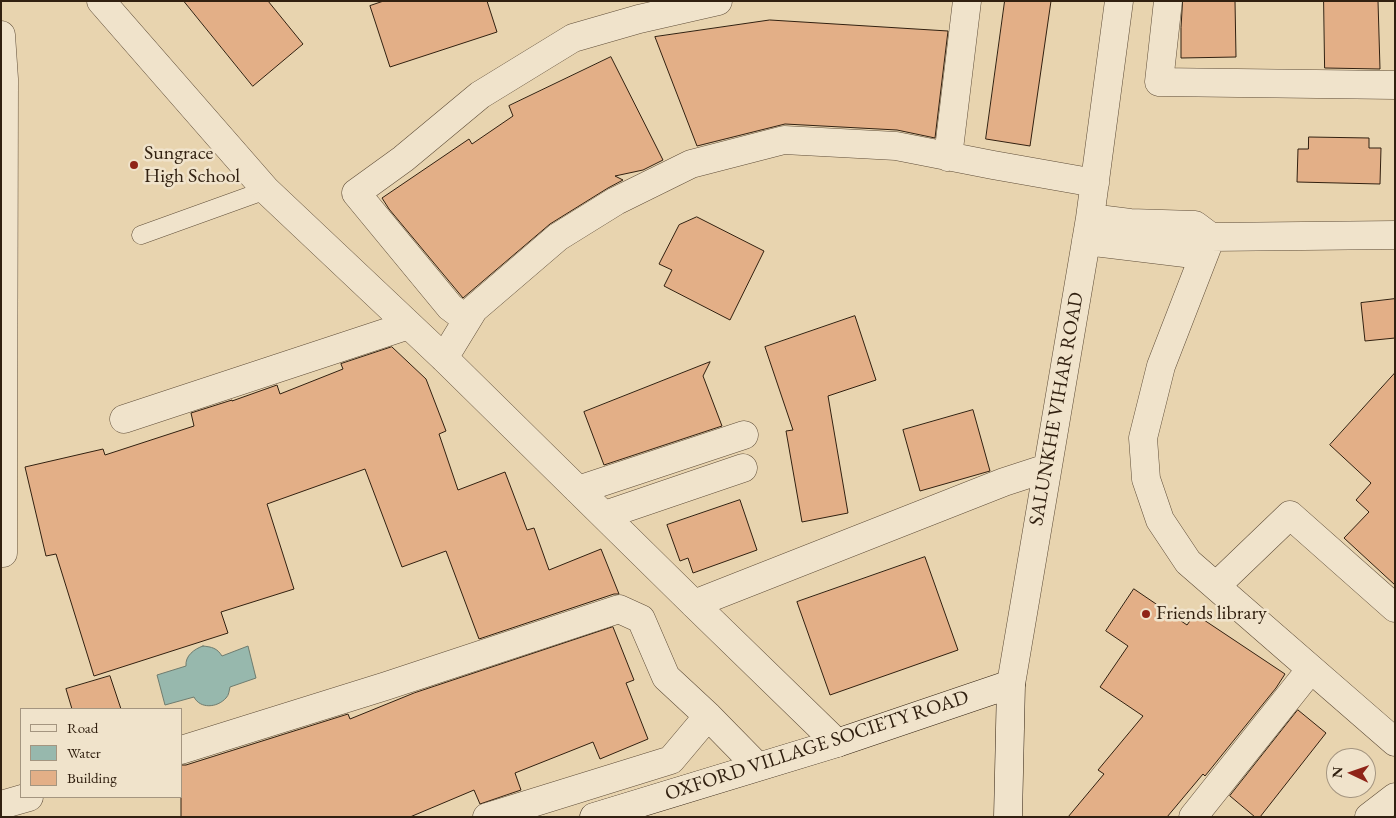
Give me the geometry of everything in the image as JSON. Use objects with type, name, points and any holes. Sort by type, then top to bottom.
[{"type":"street","points":[[100,1],[266,190],[444,358],[837,743]]},
{"type":"street","points":[[466,319],[450,307],[356,193],[403,160],[480,95],[572,38],[639,19],[718,1]]},
{"type":"street","points":[[948,157],[967,1]]},
{"type":"street","name":"SALUNKHE VIHAR ROAD","points":[[1008,817],[1011,684],[1088,230],[1119,1]]},
{"type":"street","points":[[1168,1],[1159,82],[1395,85]]},
{"type":"street","points":[[1,35],[3,79],[3,553],[1,553]]},
{"type":"street","points":[[444,358],[474,308],[558,237],[616,201],[691,164],[784,140],[896,146],[948,157],[1095,182]]},
{"type":"street","points":[[1088,230],[1185,253],[1211,237],[1395,235]]},
{"type":"street","points":[[1211,237],[1160,366],[1143,438],[1146,479],[1160,520],[1188,562],[1395,742]]},
{"type":"street","points":[[124,419],[409,325]]},
{"type":"street","points":[[578,490],[744,435]]},
{"type":"street","points":[[605,515],[743,468]]},
{"type":"street","points":[[694,604],[1004,482],[1047,468]]},
{"type":"street","points":[[1216,586],[1290,515],[1395,608]]},
{"type":"street","points":[[182,750],[386,686],[619,609],[641,619],[666,677],[757,766]]},
{"type":"street","points":[[1193,817],[1311,669]]},
{"type":"street","name":"OXFORD VILLAGE SOCIETY ROAD","points":[[594,817],[837,743],[1011,684]]},
{"type":"street","points":[[487,817],[671,760],[714,722]]},
{"type":"street","points":[[1369,817],[1395,797]]},
{"type":"street","points":[[1,805],[26,798]]},
{"type":"lane","points":[[141,236],[266,190]]},
{"type":"water","points":[[203,646],[214,648],[222,656],[248,646],[256,678],[230,687],[226,698],[218,704],[209,706],[200,704],[194,697],[165,705],[157,675],[186,666],[187,659],[191,653]]},
{"type":"building","points":[[184,1],[268,1],[303,44],[253,86]]},
{"type":"building","points":[[384,1],[487,1],[497,32],[390,67],[370,6]]},
{"type":"building","points":[[1005,1],[1051,1],[1030,146],[986,139]]},
{"type":"building","points":[[1183,1],[1235,1],[1236,57],[1181,58]]},
{"type":"building","points":[[1324,1],[1378,1],[1380,69],[1325,68]]},
{"type":"building","points":[[770,20],[948,31],[935,138],[897,130],[785,124],[697,146],[655,37]]},
{"type":"building","points":[[611,57],[663,160],[643,170],[615,176],[623,180],[550,224],[463,298],[382,198],[469,139],[472,144],[513,116],[509,106]]},
{"type":"building","points":[[1309,137],[1369,138],[1369,148],[1381,148],[1380,184],[1297,182],[1298,149],[1308,149]]},
{"type":"building","points":[[697,217],[764,251],[730,320],[664,286],[672,270],[659,264],[679,225]]},
{"type":"building","points":[[1395,299],[1395,338],[1365,341],[1361,303]]},
{"type":"building","points":[[855,316],[876,380],[828,396],[848,513],[802,522],[786,431],[793,430],[765,347]]},
{"type":"building","points":[[392,347],[426,379],[446,431],[439,434],[458,490],[505,472],[527,530],[534,528],[549,570],[601,549],[619,594],[614,594],[479,639],[446,551],[402,567],[365,469],[267,504],[294,589],[221,612],[228,633],[94,676],[56,554],[46,556],[25,467],[103,449],[105,455],[194,426],[191,413],[277,385],[280,394],[343,369],[341,364]]},
{"type":"building","points":[[710,362],[703,376],[722,426],[604,465],[584,412]]},
{"type":"building","points":[[1395,373],[1395,585],[1344,538],[1369,512],[1356,500],[1371,483],[1330,445]]},
{"type":"building","points":[[973,410],[990,471],[920,491],[903,430]]},
{"type":"building","points":[[740,500],[757,550],[693,573],[688,558],[680,561],[667,525]]},
{"type":"building","points":[[925,557],[958,650],[830,695],[797,602]]},
{"type":"building","points":[[1134,589],[1187,625],[1195,614],[1285,674],[1276,688],[1205,776],[1203,774],[1167,817],[1068,817],[1104,774],[1098,770],[1143,716],[1100,687],[1128,646],[1106,631]]},
{"type":"building","points":[[613,627],[634,680],[626,683],[648,739],[600,759],[593,742],[515,773],[521,790],[480,804],[474,790],[410,817],[181,817],[182,765],[348,714],[350,719],[414,693]]},
{"type":"building","points":[[110,676],[121,708],[72,708],[66,689]]},
{"type":"building","points":[[1298,710],[1326,733],[1260,817],[1255,817],[1230,796]]},
{"type":"place","name":"Sungrace High School","points":[[134,165]]},
{"type":"place","name":"Friends library","points":[[1146,614]]}]
